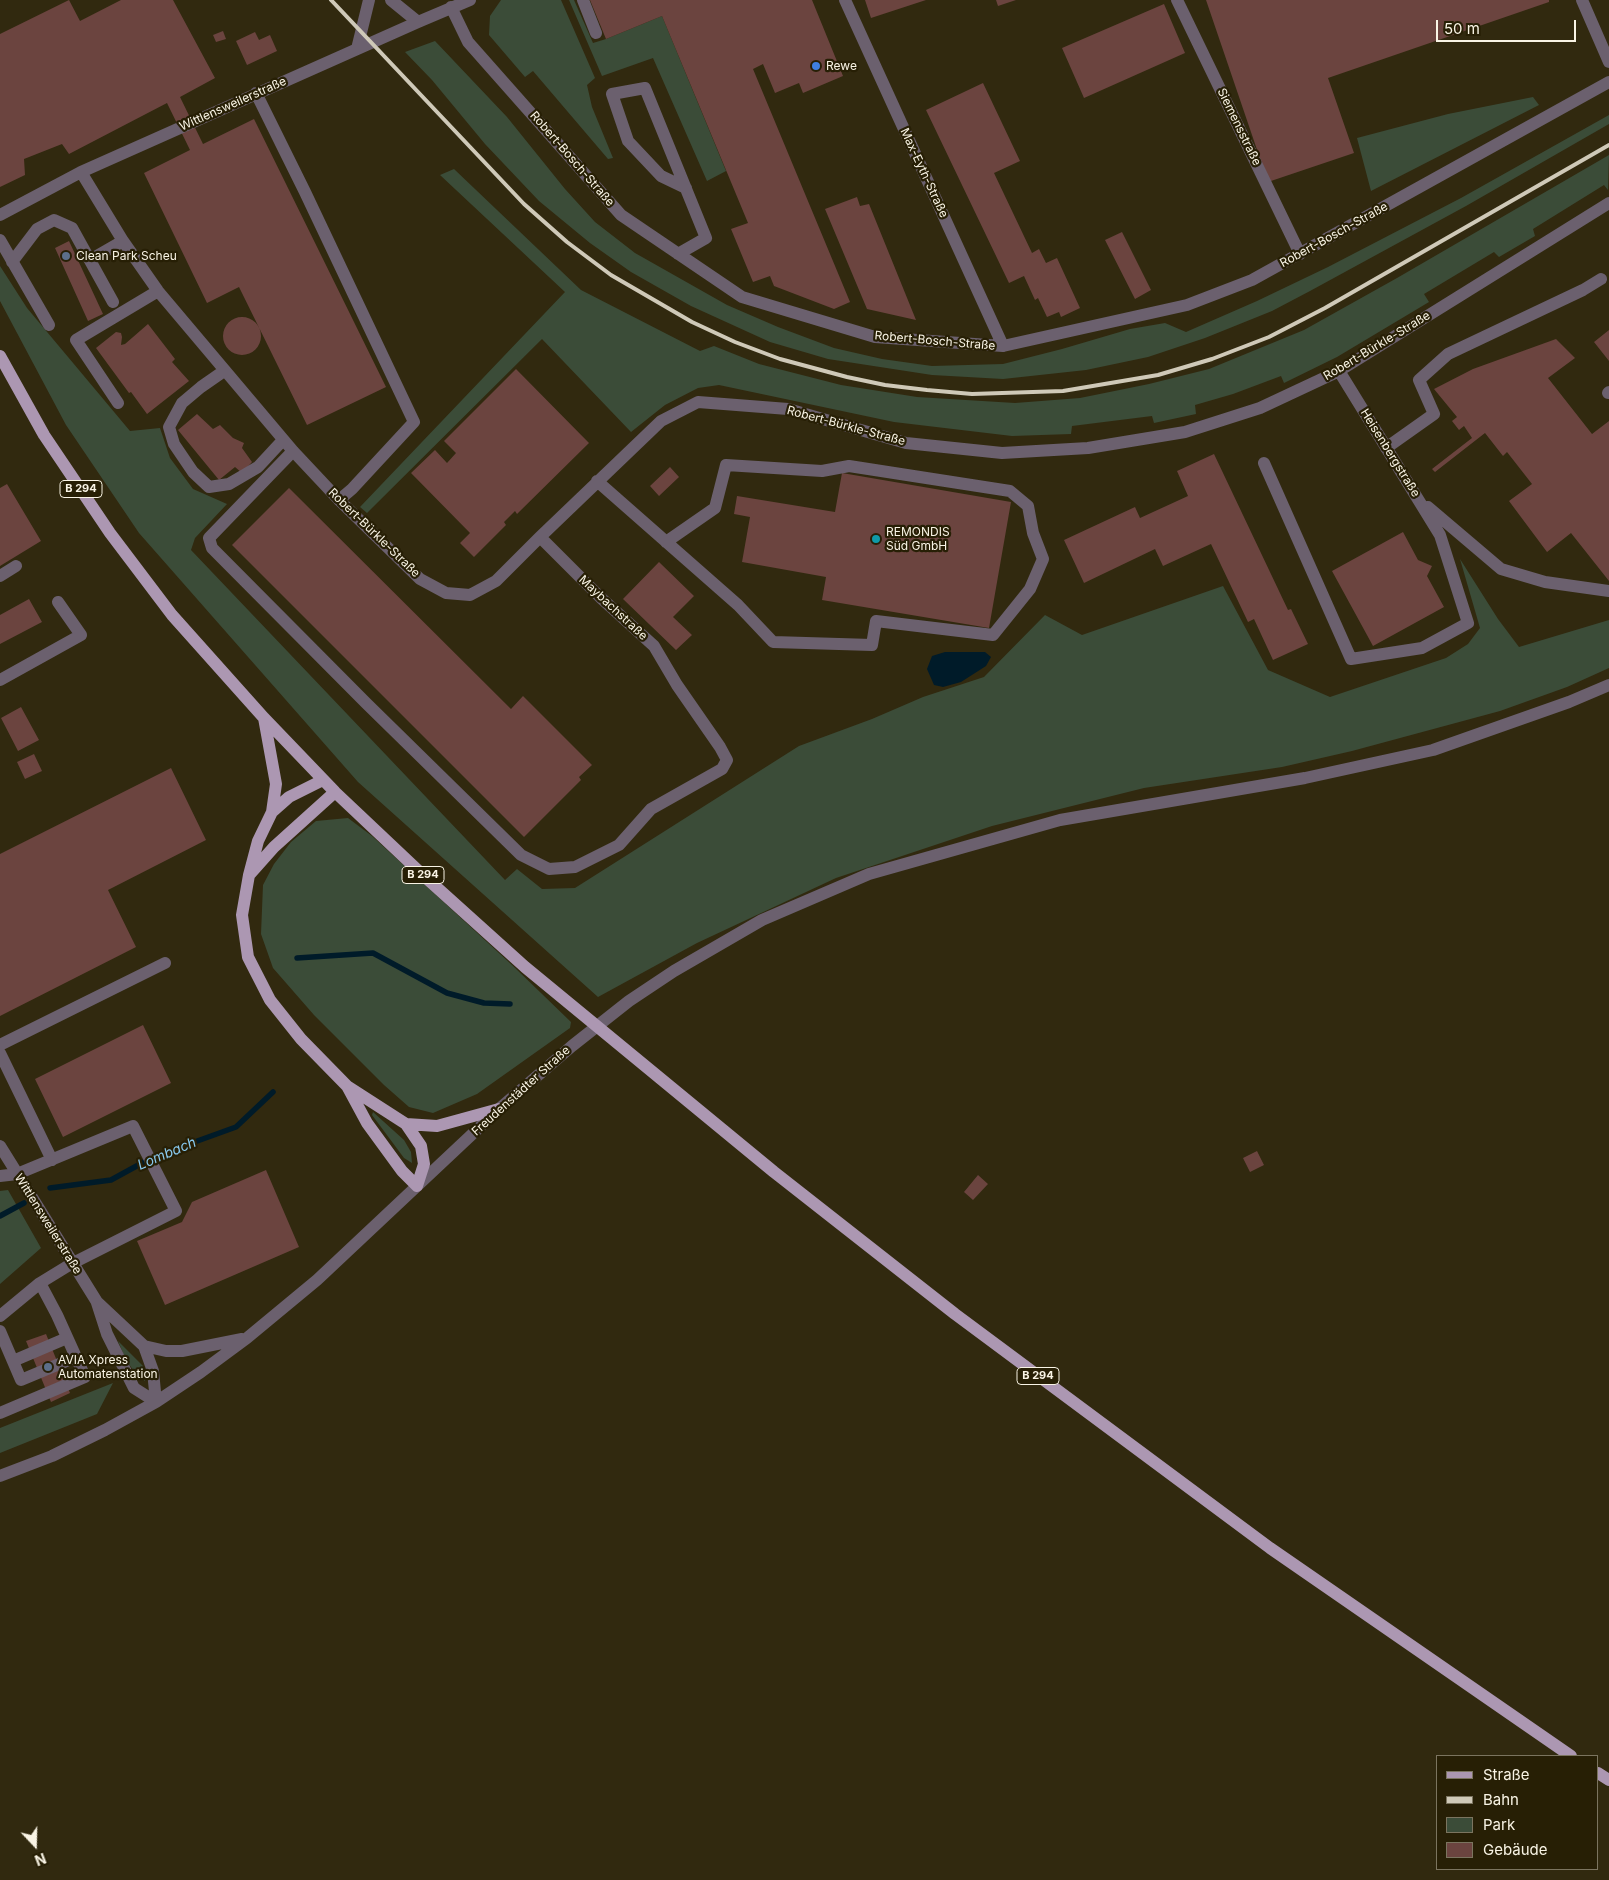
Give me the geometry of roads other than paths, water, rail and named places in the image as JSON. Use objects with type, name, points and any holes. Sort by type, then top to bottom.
[{"type":"main road","name":"B 294","points":[[0,356],[44,435],[110,533],[172,615],[264,718],[335,792],[424,876],[526,967],[774,1172],[948,1308],[1270,1548],[1570,1755]]},
{"type":"main road","points":[[264,718],[276,784],[272,812],[258,841],[249,875],[242,914],[248,957],[270,1000],[301,1039],[347,1086],[406,1124],[421,1146],[424,1164],[417,1186],[402,1171],[367,1123],[347,1086]]},
{"type":"main road","points":[[272,812],[289,797],[323,780]]},
{"type":"main road","points":[[249,875],[274,847],[335,792]]},
{"type":"main road","points":[[406,1124],[437,1126],[499,1109]]},
{"type":"street","points":[[357,49],[369,0]]},
{"type":"street","points":[[391,0],[418,22]]},
{"type":"street","name":"Wittlensweilerstraße","points":[[0,215],[81,172],[470,0]]},
{"type":"street","points":[[583,0],[596,33]]},
{"type":"street","name":"Max-Eyth-Straße","points":[[845,0],[895,126],[1003,346]]},
{"type":"street","name":"Siemensstraße","points":[[1177,0],[1300,254]]},
{"type":"street","points":[[1582,0],[1609,62]]},
{"type":"street","name":"Robert-Bosch-Straße","points":[[451,7],[468,42],[621,215],[742,297],[875,337],[1003,346],[1187,304],[1252,280],[1609,82]]},
{"type":"street","points":[[678,254],[706,238],[686,188],[645,88],[612,94],[628,141],[661,176],[686,188]]},
{"type":"street","points":[[256,93],[414,422],[352,489],[339,500]]},
{"type":"street","name":"Robert-Bürkle-Straße","points":[[81,172],[158,291],[293,451],[339,500],[420,579],[446,593],[470,595],[496,581],[661,421],[698,402],[788,409],[906,443],[1002,453],[1088,448],[1185,432],[1260,408],[1339,371],[1609,203]]},
{"type":"street","points":[[12,262],[38,229],[54,220],[72,228],[113,302]]},
{"type":"street","points":[[0,240],[49,325]]},
{"type":"street","points":[[90,260],[124,241]]},
{"type":"street","points":[[1386,448],[1434,414],[1418,380],[1448,354],[1583,290],[1601,279]]},
{"type":"street","points":[[118,404],[76,340],[158,291]]},
{"type":"street","points":[[224,371],[182,403],[168,427],[174,444],[193,472],[209,487],[229,484],[258,467],[283,440]]},
{"type":"street","name":"Heisenbergstraße","points":[[1264,463],[1350,659],[1422,648],[1468,623],[1440,535],[1419,498],[1339,371]]},
{"type":"street","name":"Maybachstraße","points":[[293,451],[209,538],[212,548],[521,855],[549,869],[575,867],[619,845],[652,809],[722,769],[727,760],[654,646],[601,598],[540,537]]},
{"type":"street","points":[[597,481],[666,542],[738,605],[774,642],[872,645],[876,621],[993,635],[1030,589],[1043,559],[1034,533],[1028,506],[1010,491],[849,466],[822,471],[726,465],[715,508],[666,542]]},
{"type":"street","points":[[1419,498],[1501,569],[1546,582],[1609,591]]},
{"type":"street","points":[[0,576],[16,566]]},
{"type":"street","points":[[0,680],[81,635],[58,602]]},
{"type":"street","name":"Freudenstädter Straße","points":[[0,1476],[52,1456],[105,1430],[156,1402],[202,1372],[247,1338],[317,1280],[499,1109],[572,1046],[629,1001],[674,971],[762,920],[869,874],[1060,820],[1305,778],[1433,750],[1569,702],[1609,685]]},
{"type":"street","points":[[0,1045],[165,963]]},
{"type":"street","points":[[0,1053],[52,1160]]},
{"type":"street","points":[[0,1176],[17,1174],[133,1126],[176,1211],[72,1264],[40,1283],[0,1316]]},
{"type":"street","name":"Wittlensweilerstraße","points":[[0,1146],[96,1302],[107,1334],[134,1388],[156,1402]]},
{"type":"street","points":[[0,1413],[84,1377],[40,1283]]},
{"type":"street","name":"Wittlensweilerstraße","points":[[96,1302],[144,1346],[154,1371],[156,1402]]},
{"type":"street","points":[[0,1331],[30,1401]]},
{"type":"street","points":[[14,1361],[67,1338]]},
{"type":"street","points":[[144,1346],[166,1351],[182,1351],[247,1338]]},
{"type":"street","points":[[21,1380],[76,1357]]},
{"type":"water","points":[[945,652],[985,652],[991,657],[986,666],[961,682],[943,687],[934,685],[927,669],[932,656]]},
{"type":"waterway","name":"Lombach","points":[[297,958],[373,953],[447,993],[484,1003],[510,1004]]},
{"type":"waterway","name":"Lombach","points":[[50,1188],[111,1180],[153,1157],[236,1127],[273,1092]]},
{"type":"waterway","name":"Lombach","points":[[0,1216],[24,1203]]},
{"type":"railway","points":[[331,0],[524,204],[567,242],[611,275],[692,322],[735,342],[780,359],[847,377],[885,385],[927,390],[972,394],[1063,391],[1158,375],[1212,359],[1269,337],[1325,308],[1609,145]]},
{"type":"place","name":"Rewe","points":[[816,66]]},
{"type":"place","name":"Clean Park Scheu","points":[[66,256]]},
{"type":"place","name":"REMONDIS Süd GmbH","points":[[876,539]]},
{"type":"place","name":"AVIA Xpress Automatenstation","points":[[48,1367]]}]
